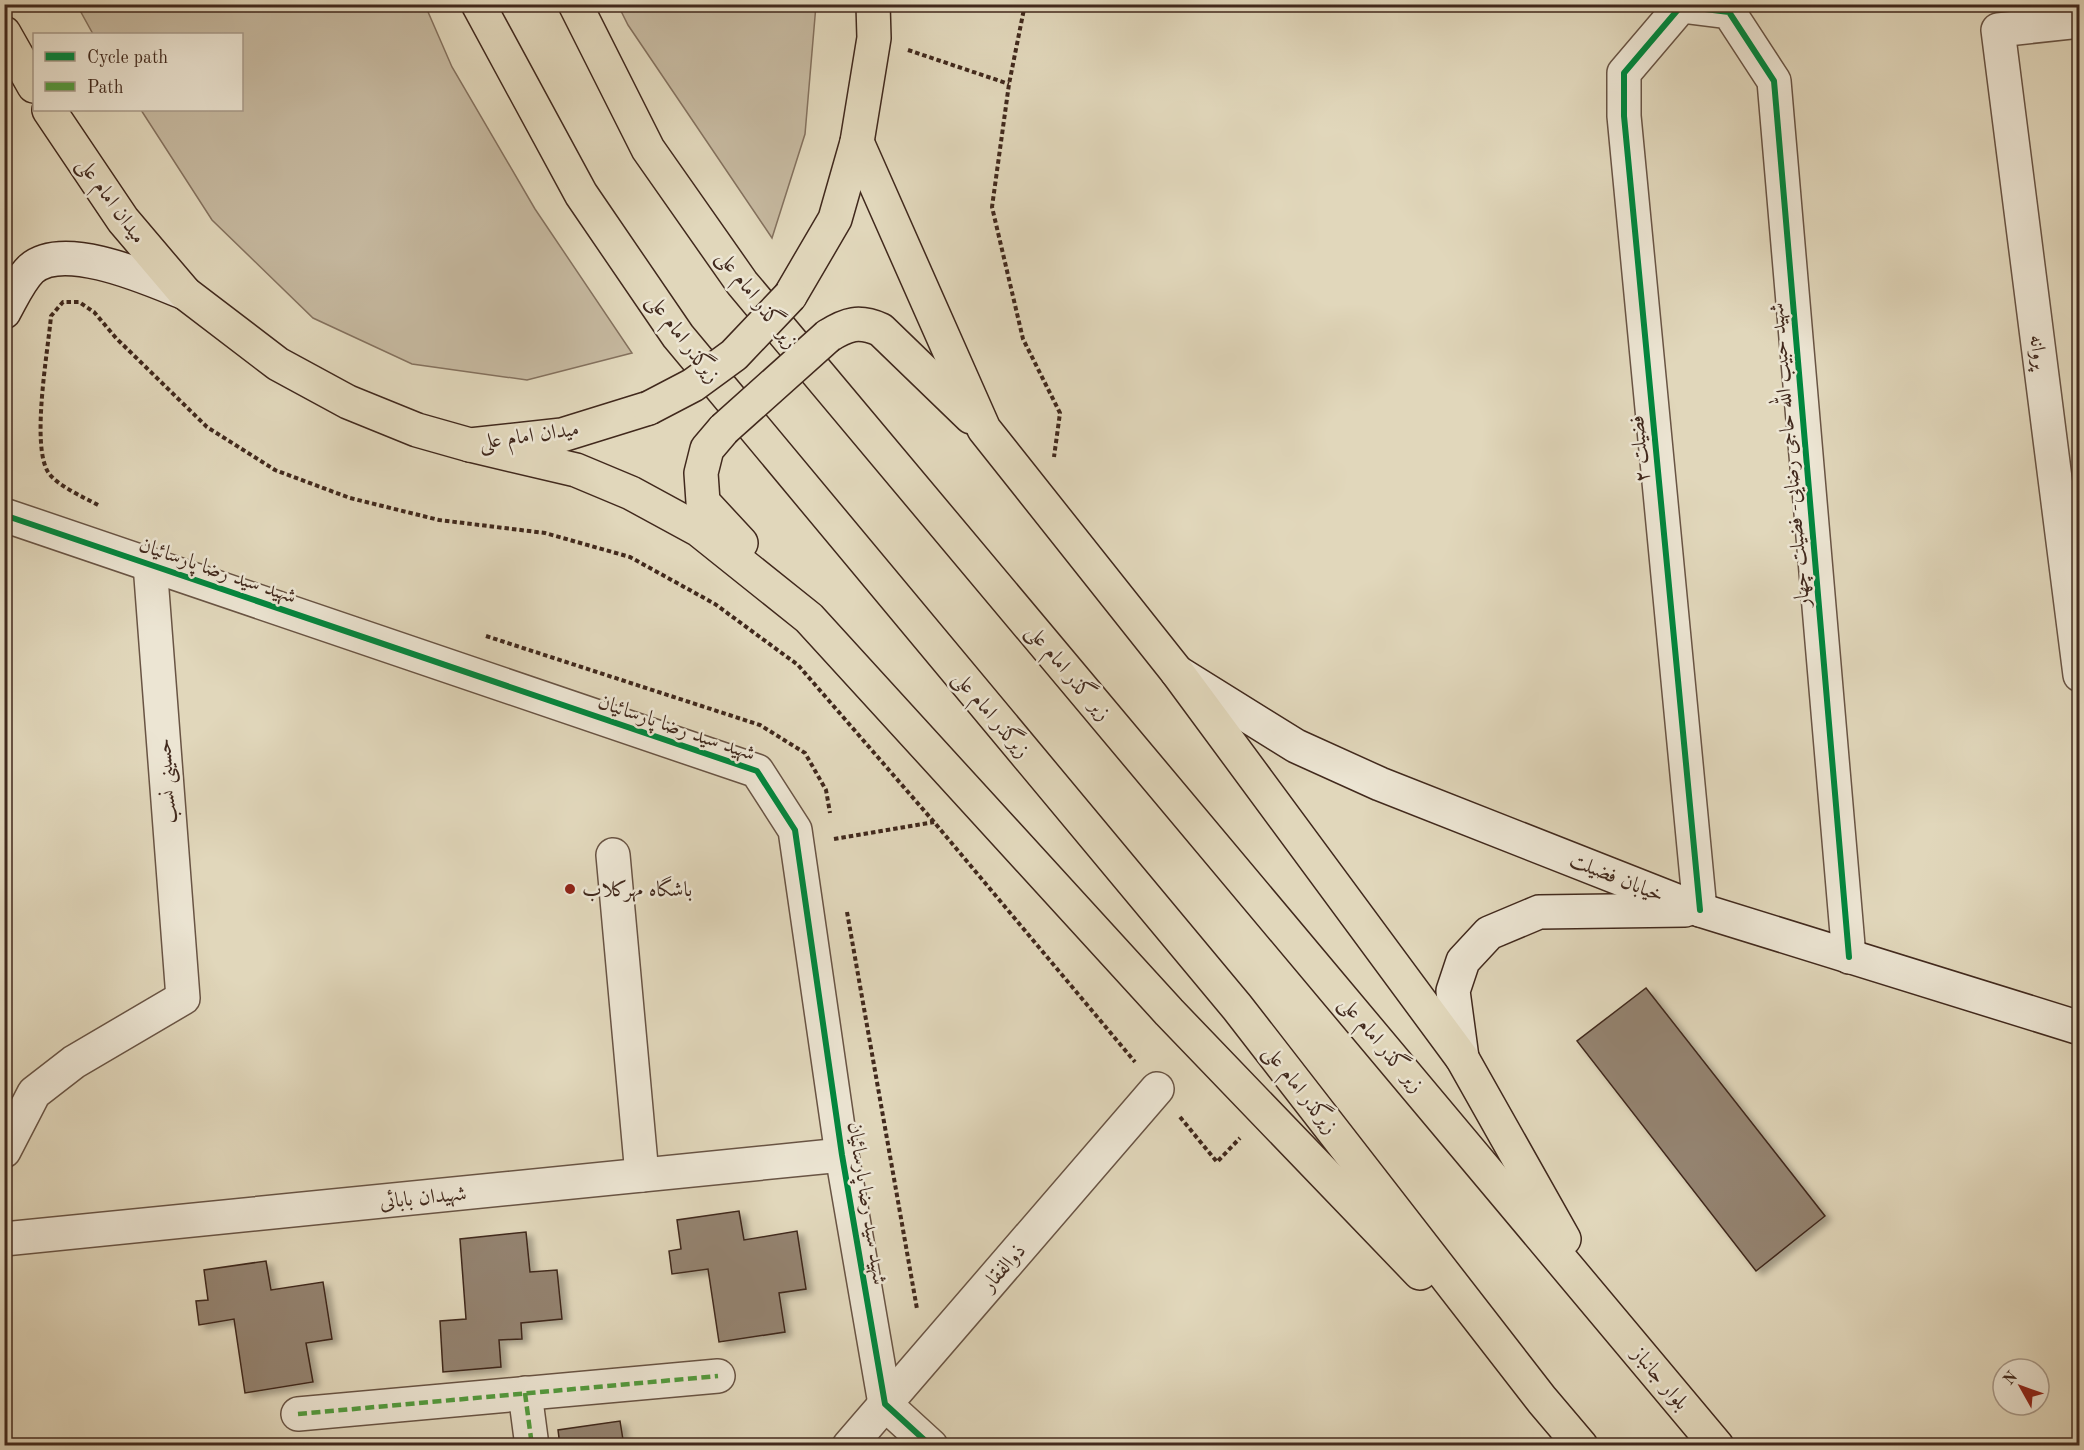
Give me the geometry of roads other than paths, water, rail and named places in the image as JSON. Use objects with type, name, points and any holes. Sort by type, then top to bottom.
[{"type":"main road","name":"زیرگذر امام علی","points":[[478,4],[581,194],[678,336],[1237,1007],[1542,1400]]},
{"type":"main road","name":"زیر گذر امام علی","points":[[575,4],[648,149],[742,283],[1605,1311]]},
{"type":"main road","name":"میدان امام علی","points":[[51,111],[123,220],[185,292],[278,364],[348,402],[417,430],[470,445],[562,435],[649,408],[693,385],[734,356],[790,296],[835,219],[857,142],[874,38],[873,4]]},
{"type":"main road","points":[[874,38],[889,4]]},
{"type":"main road","points":[[4,33],[33,84]]},
{"type":"main road","points":[[857,142],[984,429]]},
{"type":"main road","points":[[1581,1446],[1542,1400],[1169,1012],[703,502],[701,473],[707,449],[724,429],[828,336],[847,324],[866,323],[881,330],[984,429],[1047,508],[1177,672],[1462,1058],[1605,1311]]},
{"type":"main road","points":[[470,445],[576,470],[631,493],[699,530],[809,618]]},
{"type":"main road","name":"بلوار جانباز","points":[[1605,1311],[1717,1446]]},
{"type":"street","name":"فضیلت ۲","points":[[1681,6],[1624,73],[1624,116],[1700,910]]},
{"type":"street","name":"شهید حبیب الله حاجی رضایی- فضیلت چهار","points":[[1681,6],[1729,12],[1774,81],[1849,957]]},
{"type":"street","name":"پروانه","points":[[2079,21],[1998,30],[2079,675]]},
{"type":"street","points":[[4,312],[17,288],[33,268],[66,256],[121,268],[185,292]]},
{"type":"street","name":"شهید سید رضا پارسائیان","points":[[4,515],[757,771],[795,830],[842,1155],[885,1404]]},
{"type":"street","name":"حسینی نسب","points":[[4,1151],[34,1093],[74,1062],[183,998],[150,564]]},
{"type":"street","name":"خیابان فضیلت","points":[[1177,672],[1296,746],[1380,784],[1700,910],[2079,1028]]},
{"type":"street","points":[[613,855],[642,1175]]},
{"type":"street","points":[[1462,1058],[1454,991],[1463,961],[1489,933],[1539,912],[1700,910]]},
{"type":"street","name":"ذوالفقار","points":[[849,1446],[1157,1089]]},
{"type":"street","name":"شهیدان بابائی","points":[[4,1239],[842,1155]]},
{"type":"street","points":[[298,1414],[718,1376]]},
{"type":"street","points":[[525,1394],[532,1446]]},
{"type":"street","points":[[885,1404],[931,1446]]},
{"type":"place","name":"باشگاه مهرکلاب","points":[[570,889]]}]
